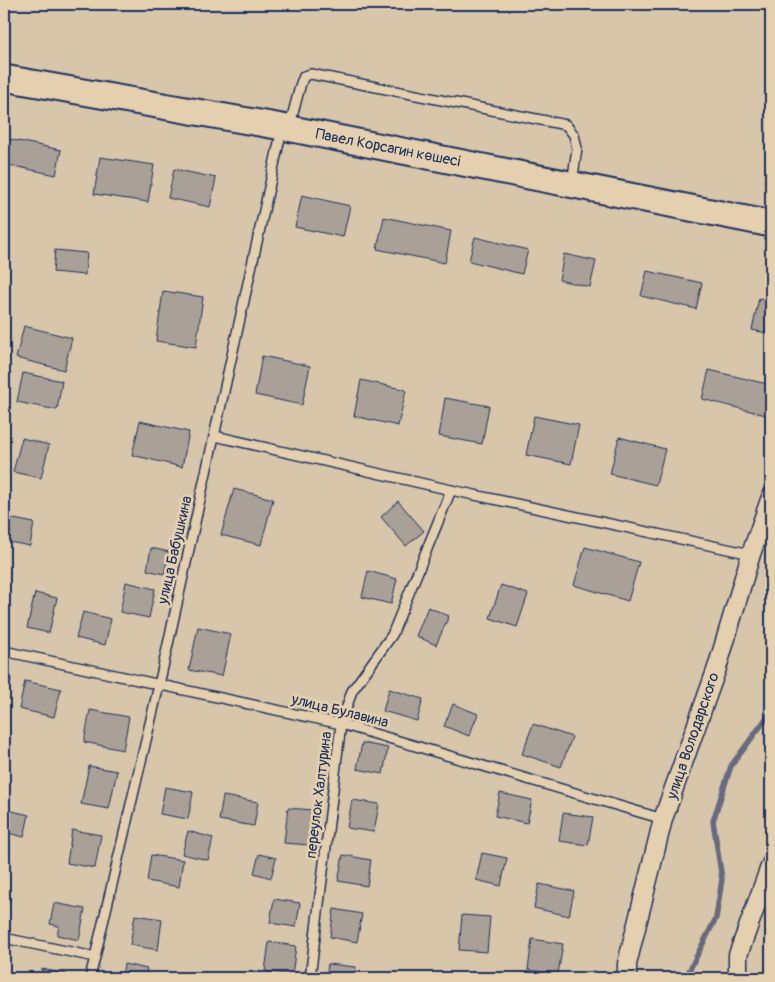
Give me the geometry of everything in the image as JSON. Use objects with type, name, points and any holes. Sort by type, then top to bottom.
[{"type":"street","name":"Павел Корсагин көшесі","points":[[4,78],[286,127],[771,224]]},
{"type":"street","name":"улица Володарского","points":[[628,978],[627,964],[663,819],[716,668],[751,554],[771,497]]},
{"type":"street","points":[[738,978],[738,955],[771,864]]},
{"type":"lane","name":"улица Бабушкина","points":[[90,978],[286,127],[304,76],[311,74],[566,125],[574,135],[577,148],[572,184]]},
{"type":"lane","points":[[215,436],[451,490],[751,554]]},
{"type":"lane","name":"переулок Халтурина","points":[[310,978],[341,724],[352,691],[392,635],[451,490]]},
{"type":"lane","name":"улица Булавина","points":[[4,651],[341,724],[663,819]]},
{"type":"lane","points":[[4,938],[95,957]]},
{"type":"building","points":[[4,138],[61,150],[56,175],[4,164]]},
{"type":"building","points":[[100,157],[154,165],[148,202],[94,194]]},
{"type":"building","points":[[174,169],[216,178],[210,207],[168,198]]},
{"type":"building","points":[[302,195],[350,206],[343,237],[295,227]]},
{"type":"building","points":[[384,217],[451,231],[445,263],[377,249]]},
{"type":"building","points":[[475,237],[528,250],[522,274],[469,261]]},
{"type":"building","points":[[55,250],[87,253],[85,275],[53,272]]},
{"type":"building","points":[[564,254],[596,261],[590,287],[559,280]]},
{"type":"building","points":[[647,271],[702,283],[696,309],[641,296]]},
{"type":"building","points":[[163,291],[203,297],[196,347],[156,341]]},
{"type":"building","points":[[759,298],[771,301],[771,334],[752,330]]},
{"type":"building","points":[[24,326],[72,338],[64,370],[16,358]]},
{"type":"building","points":[[262,356],[310,366],[302,405],[255,395]]},
{"type":"building","points":[[709,370],[771,385],[771,396],[766,415],[702,399]]},
{"type":"building","points":[[23,373],[62,381],[57,410],[17,402]]},
{"type":"building","points":[[361,380],[406,390],[398,426],[354,416]]},
{"type":"building","points":[[445,398],[489,406],[482,444],[439,436]]},
{"type":"building","points":[[534,416],[579,425],[571,464],[526,455]]},
{"type":"building","points":[[140,421],[189,432],[182,467],[132,455]]},
{"type":"building","points":[[619,437],[665,449],[656,485],[610,474]]},
{"type":"building","points":[[22,438],[49,445],[41,478],[13,472]]},
{"type":"building","points":[[234,489],[273,499],[261,545],[221,535]]},
{"type":"building","points":[[398,501],[424,531],[406,546],[381,517]]},
{"type":"building","points":[[4,517],[34,523],[30,546],[4,541]]},
{"type":"building","points":[[585,547],[639,562],[628,601],[574,585]]},
{"type":"building","points":[[151,548],[169,552],[164,574],[147,570]]},
{"type":"building","points":[[368,571],[397,579],[391,604],[362,597]]},
{"type":"building","points":[[126,582],[155,589],[149,618],[120,612]]},
{"type":"building","points":[[501,585],[528,594],[517,627],[490,618]]},
{"type":"building","points":[[35,593],[57,598],[49,633],[27,628]]},
{"type":"building","points":[[428,607],[449,616],[436,645],[416,636]]},
{"type":"building","points":[[83,612],[111,619],[105,645],[76,638]]},
{"type":"building","points":[[198,627],[231,634],[222,676],[189,670]]},
{"type":"building","points":[[4,677],[11,679],[5,705],[4,704]]},
{"type":"building","points":[[25,681],[61,689],[54,717],[19,709]]},
{"type":"building","points":[[389,689],[423,699],[417,721],[383,711]]},
{"type":"building","points":[[453,704],[478,714],[469,736],[444,726]]},
{"type":"building","points":[[90,710],[129,717],[123,750],[84,742]]},
{"type":"building","points":[[533,724],[572,737],[561,767],[522,754]]},
{"type":"building","points":[[362,743],[388,748],[383,774],[357,769]]},
{"type":"building","points":[[89,766],[117,771],[109,809],[81,804]]},
{"type":"building","points":[[165,787],[193,792],[188,819],[160,814]]},
{"type":"building","points":[[500,793],[532,800],[527,823],[495,816]]},
{"type":"building","points":[[223,796],[258,802],[254,826],[219,820]]},
{"type":"building","points":[[352,800],[379,804],[374,832],[347,828]]},
{"type":"building","points":[[288,808],[313,810],[309,845],[284,843]]},
{"type":"building","points":[[4,809],[29,815],[24,837],[4,832]]},
{"type":"building","points":[[563,813],[593,817],[588,845],[559,841]]},
{"type":"building","points":[[72,830],[101,835],[95,868],[67,863]]},
{"type":"building","points":[[188,831],[213,838],[208,860],[182,854]]},
{"type":"building","points":[[482,853],[507,858],[501,886],[476,880]]},
{"type":"building","points":[[259,854],[276,858],[271,878],[254,873]]},
{"type":"building","points":[[151,855],[183,860],[179,887],[147,881]]},
{"type":"building","points":[[343,855],[371,860],[367,886],[338,881]]},
{"type":"building","points":[[539,884],[574,891],[569,916],[534,908]]},
{"type":"building","points":[[4,896],[10,898],[6,920],[4,920]]},
{"type":"building","points":[[274,899],[300,903],[296,927],[270,923]]},
{"type":"building","points":[[54,903],[85,909],[79,940],[57,935],[59,926],[50,924]]},
{"type":"building","points":[[334,909],[362,914],[357,942],[330,937]]},
{"type":"building","points":[[135,915],[162,919],[158,950],[130,945]]},
{"type":"building","points":[[462,915],[490,917],[487,952],[459,950]]},
{"type":"building","points":[[532,939],[563,944],[558,974],[528,970]]},
{"type":"building","points":[[269,942],[296,946],[292,975],[265,971]]},
{"type":"building","points":[[124,964],[147,969],[145,978],[122,978]]},
{"type":"building","points":[[328,964],[356,967],[355,978],[326,978]]},
{"type":"building","points":[[42,969],[67,974],[66,978],[40,978]]},
{"type":"building","points":[[457,976],[484,978],[457,978]]},
{"type":"waterway","points":[[688,978],[688,973],[716,918],[722,879],[713,821],[731,766],[771,712]]}]
